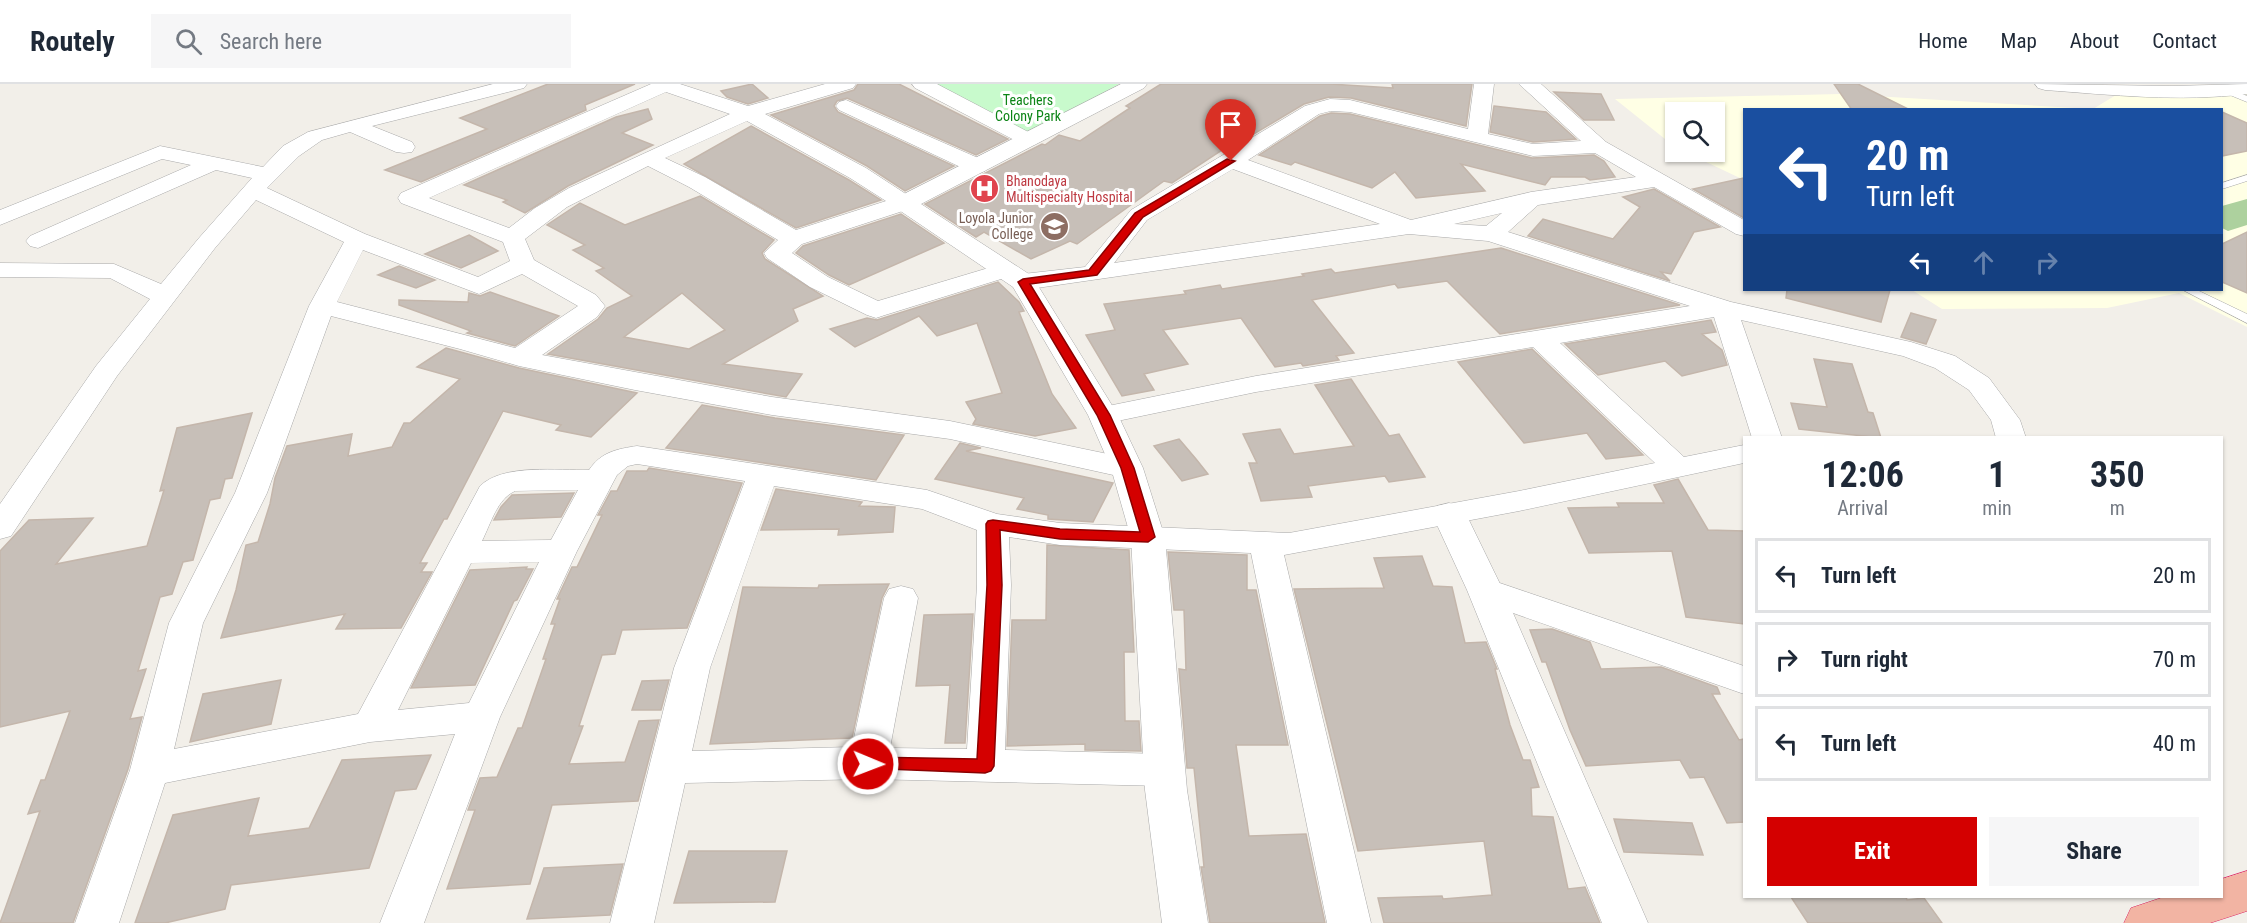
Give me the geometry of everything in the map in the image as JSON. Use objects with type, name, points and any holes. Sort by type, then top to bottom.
[{"type":"highway","points":[[2147,923],[2219,898]]},
{"type":"street","points":[[0,528],[105,372],[260,182],[291,151],[315,136],[351,125],[517,84]]},
{"type":"street","points":[[519,358],[592,306],[587,300],[523,264],[513,238],[409,198],[668,86],[700,84]]},
{"type":"street","points":[[513,238],[528,222],[550,208],[648,158],[748,113],[846,84]]},
{"type":"street","points":[[922,84],[1029,140]]},
{"type":"street","points":[[1137,84],[904,203],[794,239],[776,253],[819,282],[876,310],[1014,276],[1093,273],[1409,226],[1531,199],[1658,180]]},
{"type":"street","points":[[1477,138],[1484,84]]},
{"type":"street","points":[[1529,84],[1599,146],[1743,228]]},
{"type":"street","points":[[2045,84],[2238,90]]},
{"type":"street","points":[[668,86],[748,113],[858,173],[1014,276],[1103,415],[1127,468],[1148,537],[1164,770],[1185,923]]},
{"type":"street","points":[[1093,273],[1139,215],[1312,110],[1330,105],[1350,106],[1533,150],[1599,146]]},
{"type":"street","points":[[846,106],[977,166]]},
{"type":"street","points":[[351,125],[404,147]]},
{"type":"street","points":[[0,220],[160,152],[212,164],[260,182],[357,239],[479,285],[523,264]]},
{"type":"street","points":[[648,158],[697,182],[794,239]]},
{"type":"street","points":[[1231,161],[1409,226],[1491,234],[1724,308],[1911,350],[1945,362],[1979,384],[2005,420],[2011,436]]},
{"type":"street","points":[[38,241],[212,164]]},
{"type":"street","points":[[1491,234],[1531,199]]},
{"type":"street","points":[[0,220],[96,271]]},
{"type":"street","points":[[97,923],[150,770],[186,623],[251,493],[322,306],[357,239]]},
{"type":"street","points":[[0,270],[114,271],[165,296]]},
{"type":"street","points":[[322,306],[470,343],[519,358],[634,382],[771,406],[950,430],[1127,468]]},
{"type":"street","points":[[1103,415],[1256,384],[1724,308]]},
{"type":"street","points":[[1724,308],[1766,436]]},
{"type":"street","points":[[1538,337],[1678,468]]},
{"type":"street","points":[[402,923],[481,717],[561,551],[605,469],[619,458],[637,455],[927,500],[993,524],[1060,534],[1289,544],[1743,454]]},
{"type":"street","points":[[632,923],[692,669],[763,474]]},
{"type":"street","points":[[370,728],[493,489],[503,483],[514,481],[600,480]]},
{"type":"street","points":[[1449,514],[1485,590],[1625,923]]},
{"type":"street","points":[[985,766],[994,585],[993,524]]},
{"type":"street","points":[[1265,544],[1349,923]]},
{"type":"street","points":[[460,552],[561,551]]},
{"type":"street","points":[[1485,590],[1743,680]]},
{"type":"street","points":[[868,764],[900,598]]},
{"type":"street","points":[[150,770],[370,728],[481,717]]},
{"type":"street","points":[[669,766],[868,764],[1164,770]]},
{"type":"lane","points":[[2238,90],[2247,99]]},
{"type":"lane","points":[[2223,186],[2247,178]]},
{"type":"lane","points":[[2191,291],[2247,319]]},
{"type":"shaded area","points":[[2121,92],[2247,93],[2247,327],[2179,293],[2107,308],[1942,309],[1914,291],[2223,291],[2223,108],[2095,108]]},
{"type":"shaded area","points":[[1840,94],[2076,108],[1743,108],[1742,179],[1706,162],[1725,162],[1725,102],[1665,102],[1665,139],[1615,99]]},
{"type":"green space","name":"Teachers Colony Park","points":[[915,84],[1119,84],[1028,135]]},
{"type":"green space","points":[[2247,199],[2247,225],[2228,231],[2223,228],[2223,206]]},
{"type":"building","points":[[548,84],[635,84],[585,105],[586,110],[421,182],[385,170],[487,129],[460,118]]},
{"type":"building","points":[[752,84],[768,98],[748,104],[727,97],[721,91]]},
{"type":"building","points":[[858,84],[899,84],[1008,139],[976,155],[847,98],[837,101],[834,106],[838,112],[954,166],[905,191],[867,166],[771,115],[854,90]]},
{"type":"building","points":[[1161,84],[1330,84],[1393,88],[1392,84],[1472,84],[1466,126],[1351,98],[1329,97],[1304,104],[1232,147],[1228,146],[1172,183],[1164,181],[1077,244],[1070,241],[1031,259],[984,232],[976,237],[925,204],[1042,144],[1045,145],[1059,135],[1080,141],[1130,108],[1126,106]]},
{"type":"building","points":[[1834,84],[1858,84],[1906,108],[1851,108]]},
{"type":"building","points":[[1554,92],[1601,94],[1614,120],[1584,120]]},
{"type":"building","points":[[1494,106],[1546,112],[1576,139],[1533,142],[1490,132]]},
{"type":"building","points":[[648,109],[652,119],[622,133],[653,145],[568,186],[525,213],[503,202],[507,200],[464,185],[616,117]]},
{"type":"building","points":[[2223,112],[2247,123],[2247,151],[2223,156]]},
{"type":"building","points":[[1331,113],[1350,114],[1532,158],[1594,155],[1604,161],[1615,177],[1590,180],[1585,177],[1551,177],[1545,185],[1461,164],[1485,191],[1416,198],[1395,172],[1372,188],[1295,162],[1291,165],[1259,155],[1320,116]]},
{"type":"building","points":[[751,126],[881,200],[796,228],[684,164]]},
{"type":"building","points":[[1743,178],[1743,217],[1693,189]]},
{"type":"building","points":[[1654,189],[1720,227],[1694,232],[1671,274],[1661,272],[1670,281],[1528,236],[1543,219],[1613,239],[1640,207],[1623,197]]},
{"type":"building","points":[[700,196],[774,240],[762,253],[765,259],[823,296],[793,309],[798,321],[723,364],[802,374],[786,397],[548,354],[598,319],[607,308],[632,296],[596,271],[604,268],[573,250],[585,245],[547,225],[580,203],[625,225]],"holes":[[[682,293],[725,330],[689,349],[624,337]]]},
{"type":"building","points":[[901,214],[944,243],[849,285],[796,253],[803,246]]},
{"type":"building","points":[[2247,232],[2247,293],[2223,282],[2223,244]]},
{"type":"building","points":[[469,235],[498,251],[461,268],[425,254]]},
{"type":"building","points":[[1501,248],[1680,305],[1500,334],[1447,281],[1398,288],[1395,284],[1312,300],[1354,353],[1336,356],[1339,360],[1303,366],[1301,363],[1275,367],[1241,318],[1163,330],[1188,364],[1144,374],[1154,390],[1122,396],[1086,335],[1115,330],[1104,304],[1186,294],[1184,291],[1220,285],[1222,289],[1304,276],[1302,274],[1331,269],[1335,273]]},
{"type":"building","points":[[399,266],[435,280],[416,288],[378,275]]},
{"type":"building","points":[[998,282],[1019,302],[1024,311],[1019,312],[1052,394],[1076,428],[1035,436],[973,424],[976,419],[966,402],[1002,393],[977,323],[937,336],[919,316],[855,347],[830,329],[867,318],[877,320]]},
{"type":"building","points":[[1787,291],[1890,291],[1881,322],[1786,298]]},
{"type":"building","points":[[490,292],[559,316],[515,346],[467,333],[471,331],[399,305],[399,300],[468,302],[469,293],[480,296]]},
{"type":"building","points":[[1911,313],[1936,320],[1926,344],[1901,337]]},
{"type":"building","points":[[1711,320],[1716,332],[1702,334],[1722,350],[1727,365],[1682,376],[1665,361],[1598,375],[1565,344]]},
{"type":"building","points":[[446,348],[519,368],[637,393],[591,437],[556,430],[561,425],[503,411],[447,519],[444,519],[420,563],[427,563],[421,572],[432,572],[401,628],[336,629],[345,614],[221,638],[236,590],[246,545],[258,542],[270,504],[275,478],[287,446],[352,434],[348,456],[392,447],[404,423],[410,423],[460,379],[417,367]]},
{"type":"building","points":[[1532,349],[1643,455],[1606,459],[1587,433],[1524,443],[1458,362]]},
{"type":"building","points":[[1814,359],[1852,364],[1868,412],[1873,413],[1880,436],[1799,429],[1791,403],[1827,407]]},
{"type":"building","points":[[1351,379],[1389,436],[1399,434],[1425,477],[1389,482],[1385,476],[1308,486],[1312,497],[1261,501],[1249,463],[1257,463],[1243,434],[1280,429],[1294,454],[1354,446],[1315,385]]},
{"type":"building","points":[[702,405],[775,418],[904,435],[876,480],[666,448]]},
{"type":"building","points":[[252,413],[232,478],[225,479],[220,498],[210,500],[193,560],[183,562],[172,594],[160,597],[138,671],[146,669],[130,719],[142,717],[128,769],[73,923],[0,923],[40,811],[28,814],[41,780],[45,780],[70,711],[0,727],[0,551],[29,520],[93,518],[56,564],[147,546],[164,490],[160,491],[177,428]]},
{"type":"building","points":[[1179,439],[1208,474],[1182,481],[1154,446]]},
{"type":"building","points":[[960,443],[981,448],[966,451],[1113,483],[1093,522],[1048,519],[1048,515],[1017,509],[1024,498],[935,479]]},
{"type":"building","points":[[649,468],[742,483],[687,628],[622,630],[615,654],[602,655],[579,726],[583,726],[569,764],[625,762],[639,721],[659,720],[638,801],[552,805],[530,884],[447,889],[475,810],[468,810],[480,778],[497,777],[518,728],[522,728],[546,659],[543,659],[555,624],[551,624],[560,599],[557,599],[572,567],[577,567],[602,515],[598,515],[611,491],[617,491],[627,471],[647,471]]},
{"type":"building","points":[[1678,479],[1708,530],[1743,531],[1743,624],[1686,617],[1672,551],[1589,553],[1568,508],[1619,507],[1617,503],[1664,503],[1654,485]]},
{"type":"building","points":[[776,489],[862,502],[859,506],[895,507],[893,532],[838,535],[839,529],[761,530]]},
{"type":"building","points":[[574,493],[561,517],[494,520],[501,507],[512,495]]},
{"type":"building","points":[[1047,545],[1129,550],[1134,652],[1124,652],[1125,721],[1139,721],[1141,751],[1085,750],[1085,744],[1007,746],[1012,620],[1046,620]]},
{"type":"building","points":[[1168,552],[1247,555],[1247,590],[1256,590],[1288,745],[1236,745],[1249,836],[1306,834],[1325,923],[1210,923],[1201,867],[1204,867],[1194,768],[1187,768],[1179,669],[1186,670],[1184,610],[1174,610]]},
{"type":"building","points":[[1422,556],[1433,586],[1452,587],[1465,643],[1486,642],[1497,669],[1495,669],[1510,725],[1523,760],[1530,760],[1539,787],[1531,788],[1532,816],[1553,817],[1568,889],[1585,887],[1600,923],[1384,923],[1378,898],[1442,896],[1443,899],[1492,895],[1484,841],[1358,851],[1294,589],[1384,588],[1374,558]]},
{"type":"building","points":[[527,567],[526,569],[533,569],[517,600],[514,601],[475,685],[411,688],[470,570]]},
{"type":"building","points":[[889,584],[882,598],[852,738],[710,744],[743,587],[818,588],[819,585]]},
{"type":"building","points":[[973,614],[965,743],[945,743],[950,685],[916,686],[924,615]]},
{"type":"building","points":[[1552,629],[1590,642],[1601,669],[1661,667],[1717,687],[1720,694],[1712,694],[1739,740],[1743,739],[1743,822],[1727,823],[1704,777],[1690,778],[1680,760],[1586,766],[1570,730],[1546,662],[1542,662],[1530,630]]},
{"type":"building","points":[[281,680],[271,724],[190,742],[203,694]]},
{"type":"building","points":[[669,680],[661,710],[632,710],[642,681]]},
{"type":"building","points":[[431,755],[416,789],[395,791],[369,868],[231,885],[225,909],[165,923],[135,923],[173,815],[259,798],[248,836],[309,828],[342,760]]},
{"type":"building","points":[[1614,819],[1692,823],[1703,855],[1624,852]]},
{"type":"building","points":[[689,851],[787,851],[775,902],[674,903]]},
{"type":"building","points":[[623,864],[610,915],[527,919],[544,868]]},
{"type":"building","points":[[1792,898],[1906,898],[1907,900],[1924,898],[1942,923],[1808,923]]},
{"type":"place","name":"Bhanodaya Multispecialty Hospital","points":[[985,189]]},
{"type":"place","name":"Loyola Junior College","points":[[1054,226]]},
{"type":"route","points":[[868,764],[985,766],[994,585],[993,524],[1060,534],[1148,537],[1127,468],[1103,415],[1023,282],[1093,273],[1139,215],[1231,161]]}]
